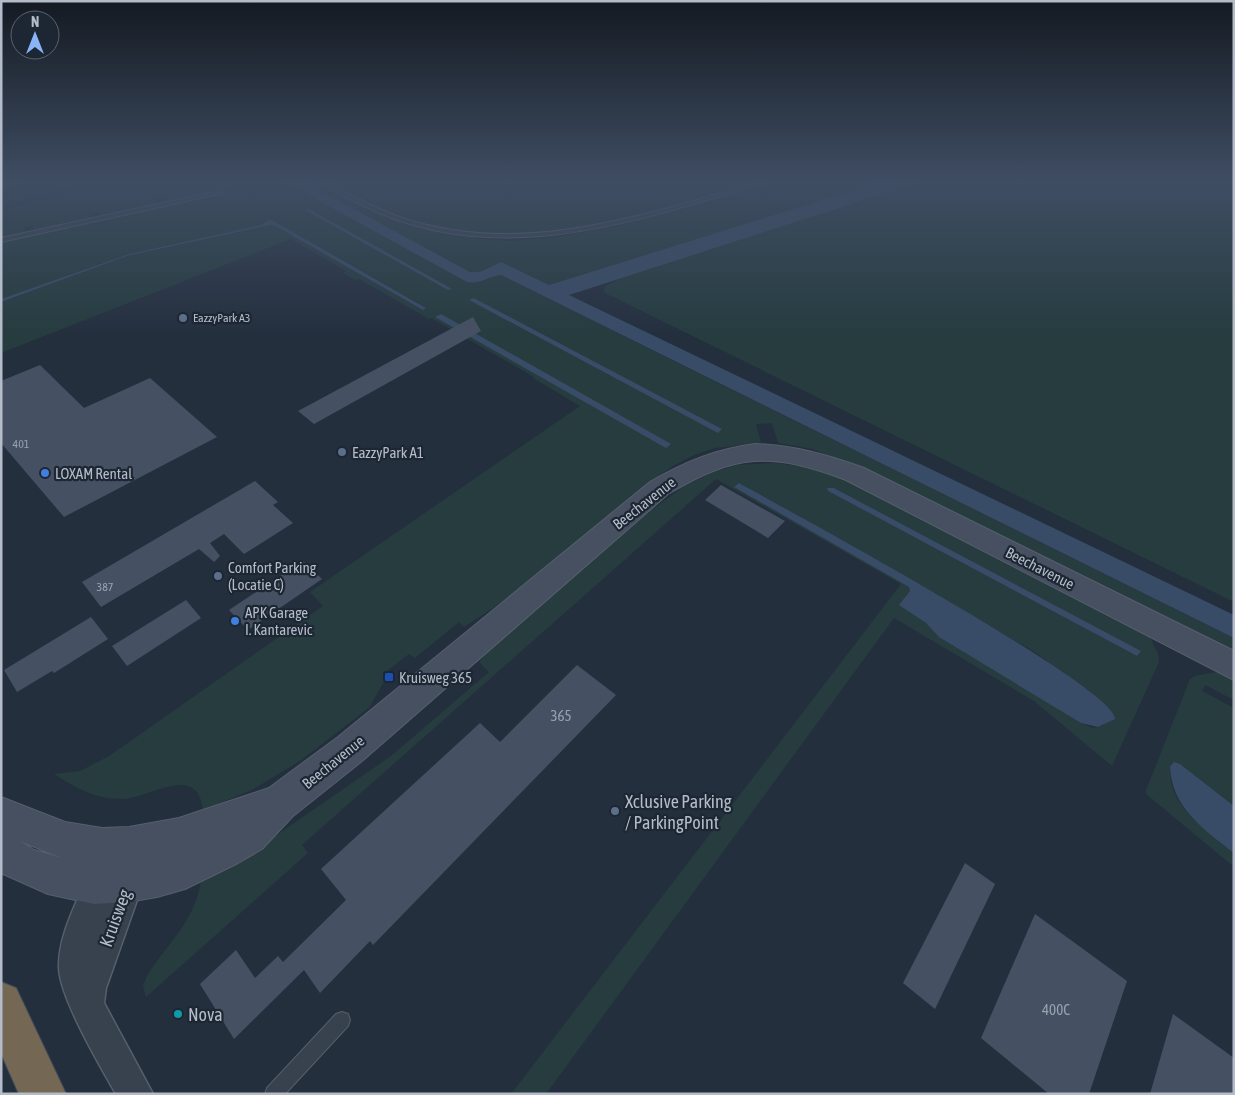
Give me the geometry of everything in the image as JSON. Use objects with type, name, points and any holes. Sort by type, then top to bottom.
[{"type":"highway","points":[[1,1003],[43,1094]]},
{"type":"street","name":"Beechavenue","points":[[114,884],[175,873],[214,856],[249,836],[280,804],[356,744],[659,488],[699,465],[740,454],[770,452],[792,455],[826,463],[855,474],[1234,666]]},
{"type":"street","name":"Beechavenue","points":[[129,846],[167,841],[187,836],[248,812],[280,804]]},
{"type":"street","points":[[1,815],[14,818],[42,833],[77,844],[129,846]]},
{"type":"street","name":"Kruisweg","points":[[129,846],[114,884],[82,933],[75,966],[76,979],[135,1094]]},
{"type":"street","name":"Kruisweg","points":[[1,850],[21,864],[48,875],[74,882],[114,884]]},
{"type":"lane","points":[[1,240],[20,233]]},
{"type":"lane","points":[[459,233],[472,236],[511,238],[560,233]]},
{"type":"lane","points":[[273,1094],[342,1020]]},
{"type":"green space","points":[[1,233],[24,233],[1,238]]},
{"type":"green space","points":[[37,233],[224,233],[129,254],[1,299],[1,241]]},
{"type":"green space","points":[[235,233],[288,233],[423,310],[425,307],[295,233],[379,233],[470,283],[500,275],[1234,638],[1234,656],[870,472],[812,449],[778,443],[772,423],[756,424],[761,443],[715,448],[694,455],[673,466],[645,486],[527,586],[464,627],[459,622],[415,658],[409,654],[383,674],[388,679],[383,683],[370,707],[300,761],[252,790],[203,810],[199,795],[192,788],[182,785],[171,786],[133,797],[112,799],[94,795],[54,774],[80,771],[109,756],[323,606],[310,592],[580,406],[534,377],[431,318],[429,319],[359,279],[356,280],[343,273],[346,271],[291,239],[1,353],[1,302],[127,256]],"holes":[[[474,298],[721,430],[718,432],[470,300]]]},
{"type":"green space","points":[[398,233],[450,233],[473,238],[510,241],[579,233],[716,233],[549,285],[501,262],[481,272],[470,272]]},
{"type":"green space","points":[[761,233],[1234,233],[1234,602],[605,293],[603,290],[606,286],[622,278]]},
{"type":"green space","points":[[773,463],[799,466],[848,481],[894,502],[1148,633],[1158,654],[1159,662],[1112,766],[1034,701],[894,618],[546,1094],[511,1094],[901,584],[716,479],[302,845],[308,853],[146,997],[143,986],[147,976],[187,919],[198,894],[201,879],[258,848],[391,756],[489,672],[479,662],[498,640],[636,522],[684,486],[716,471],[737,465]],"holes":[[[739,483],[1033,651],[1046,660],[1104,725],[1093,728],[1081,723],[930,626],[900,605],[910,591],[910,588],[906,585],[735,487]],[[834,488],[1140,651],[1137,656],[827,489]]]},
{"type":"green space","points":[[1221,671],[1234,677],[1234,700],[1205,685],[1202,691],[1234,708],[1234,806],[1180,764],[1171,763],[1170,777],[1174,791],[1190,815],[1212,836],[1234,853],[1234,867],[1145,793],[1190,679],[1195,676]]},
{"type":"water","points":[[224,233],[233,233],[127,256],[1,302],[1,299],[129,254]]},
{"type":"water","points":[[288,233],[295,233],[426,308],[423,310]]},
{"type":"water","points":[[378,233],[398,233],[470,272],[480,272],[501,262],[549,285],[716,233],[761,233],[569,295],[1234,615],[1234,638],[501,275],[476,282],[467,282]]},
{"type":"water","points":[[474,298],[722,429],[718,433],[469,300]]},
{"type":"water","points":[[441,314],[671,444],[666,448],[435,317]]},
{"type":"water","points":[[739,483],[944,598],[1008,637],[1063,672],[1101,701],[1115,719],[1098,727],[1081,723],[939,637],[926,623],[899,605],[910,591],[909,587],[734,487]]},
{"type":"water","points":[[827,488],[834,488],[1141,651],[1137,656],[828,491]]},
{"type":"water","points":[[1174,762],[1180,764],[1234,806],[1234,853],[1201,826],[1183,805],[1176,794],[1172,781],[1170,766]]},
{"type":"building","points":[[473,317],[481,331],[314,424],[298,411]]},
{"type":"building","points":[[40,365],[84,408],[150,378],[217,437],[64,517],[1,443],[1,381]]},
{"type":"building","points":[[255,481],[278,502],[273,505],[293,523],[244,554],[224,534],[210,543],[220,556],[214,562],[199,549],[101,607],[82,582]]},
{"type":"building","points":[[721,485],[785,521],[768,538],[705,500]]},
{"type":"building","points":[[303,561],[322,579],[248,630],[229,610]]},
{"type":"building","points":[[186,600],[201,618],[127,666],[112,646]]},
{"type":"building","points":[[91,617],[108,639],[54,673],[52,671],[17,692],[4,670]]},
{"type":"building","points":[[577,665],[616,695],[373,945],[370,941],[320,993],[304,970],[234,1039],[200,984],[236,950],[255,978],[278,956],[283,962],[346,900],[321,869],[480,723],[500,742]]},
{"type":"building","points":[[965,863],[995,884],[935,1009],[903,983]]},
{"type":"building","points":[[1035,914],[1127,981],[1089,1094],[1049,1094],[981,1038]]},
{"type":"building","points":[[1173,1014],[1234,1058],[1234,1094],[1150,1094]]},
{"type":"waterway","points":[[350,233],[450,289]]},
{"type":"place","name":"EazzyPark A3","points":[[183,318]]},
{"type":"place","name":"EazzyPark A1","points":[[342,452]]},
{"type":"place","name":"LOXAM Rental","points":[[45,473]]},
{"type":"place","name":"Comfort Parking (Locatie C)","points":[[218,576]]},
{"type":"place","name":"APK Garage I. Kantarevic","points":[[235,621]]},
{"type":"place","name":"Kruisweg 365","points":[[389,677]]},
{"type":"place","name":"Xclusive Parking / ParkingPoint","points":[[615,811]]},
{"type":"place","name":"Nova","points":[[178,1014]]}]
